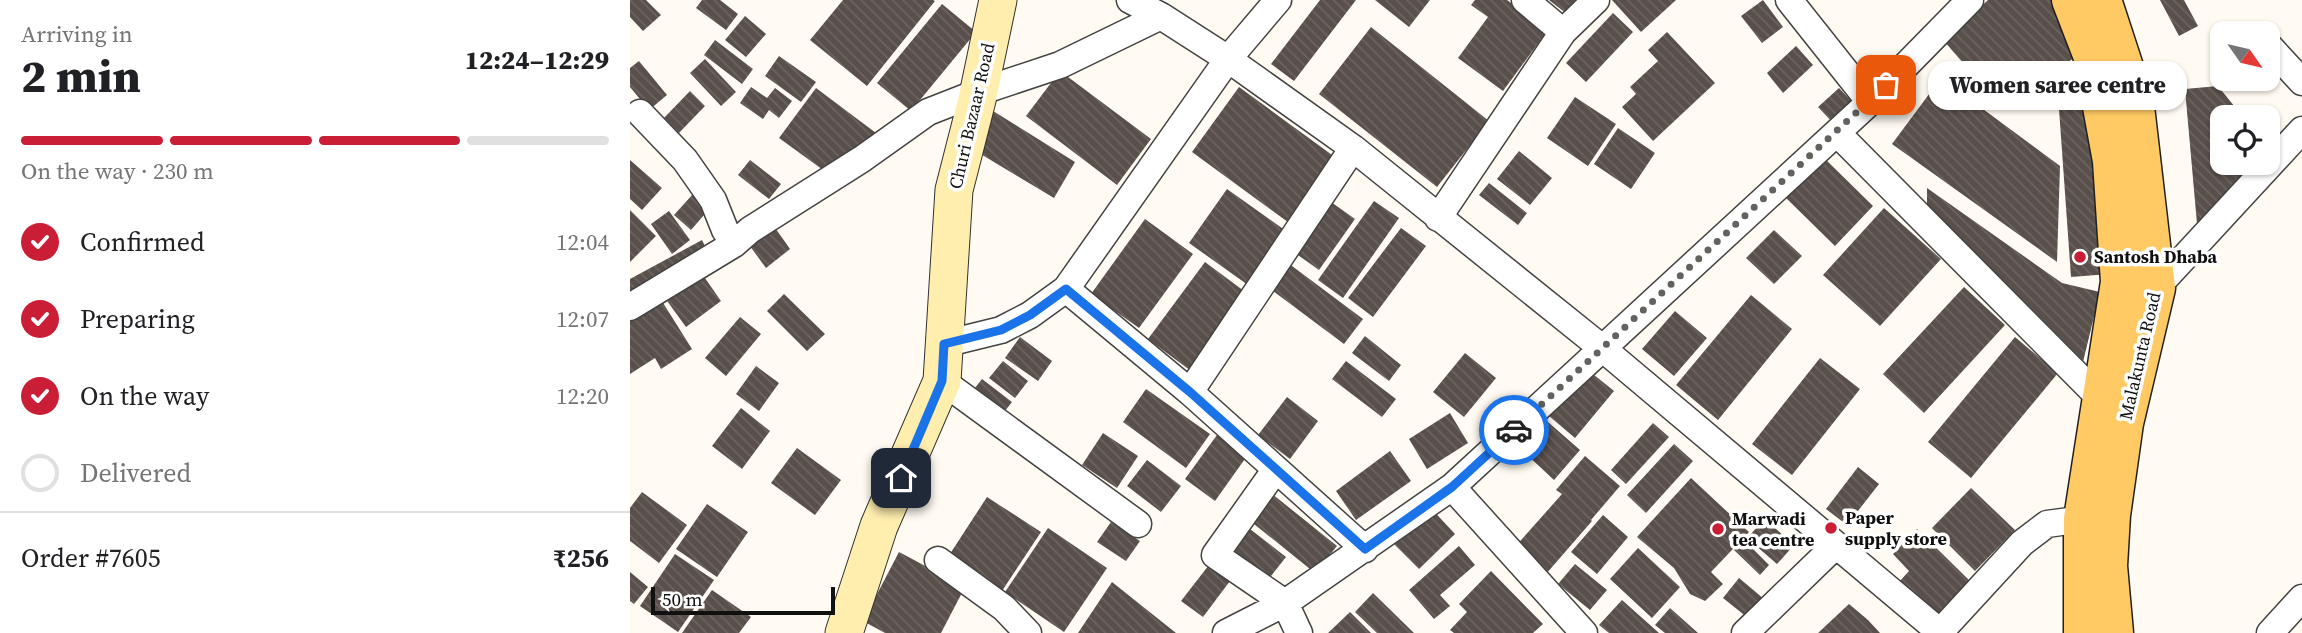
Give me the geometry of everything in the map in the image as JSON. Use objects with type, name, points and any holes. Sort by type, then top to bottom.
[{"type":"main road","points":[[2071,0],[2093,57],[2112,161],[2120,282],[2083,519],[2096,566],[2083,633]]},
{"type":"main road","name":"Malakunta Road","points":[[2102,0],[2134,98],[2156,288],[2124,423],[2111,515],[2096,566],[2114,633]]},
{"type":"street","name":"Churi Bazaar Road","points":[[844,633],[880,526],[942,381],[954,190],[979,92],[998,0]]},
{"type":"street","points":[[1130,0],[1161,16],[1228,59],[1353,148],[1602,348],[1940,633],[2022,543],[2047,524],[2083,519]]},
{"type":"street","points":[[944,344],[1001,330],[1030,315],[1066,289],[1228,59],[1279,0]]},
{"type":"street","points":[[1525,0],[1563,32]]},
{"type":"street","points":[[1438,218],[1563,32],[1596,0]]},
{"type":"street","points":[[1789,0],[1870,102]]},
{"type":"street","points":[[1226,633],[1285,603],[1452,487],[1870,102],[1970,0]]},
{"type":"street","points":[[630,307],[734,244],[750,230],[862,159],[928,112],[1060,65],[1161,16]]},
{"type":"street","points":[[2280,58],[2302,82]]},
{"type":"street","points":[[640,113],[685,160],[713,200],[724,230],[734,244]]},
{"type":"street","points":[[1837,133],[2103,401]]},
{"type":"street","points":[[2117,302],[2156,288],[2299,141]]},
{"type":"street","points":[[1190,392],[1353,148]]},
{"type":"street","points":[[1066,289],[1190,392],[1365,549]]},
{"type":"street","points":[[942,381],[1138,524]]},
{"type":"street","points":[[1276,469],[1215,555],[1285,603],[1298,633]]},
{"type":"street","points":[[1452,487],[1584,633]]},
{"type":"street","points":[[1745,633],[1836,545]]},
{"type":"street","points":[[938,560],[1004,608],[1028,633]]},
{"type":"street","points":[[2270,633],[2302,598]]},
{"type":"building","points":[[630,0],[646,0],[661,15],[643,31],[630,17]]},
{"type":"building","points":[[702,0],[720,0],[738,14],[726,30],[696,8]]},
{"type":"building","points":[[843,0],[935,1],[867,86],[810,40]]},
{"type":"building","points":[[1320,0],[1356,0],[1294,81],[1271,64]]},
{"type":"building","points":[[1375,0],[1430,0],[1409,27]]},
{"type":"building","points":[[1475,0],[1507,0],[1548,30],[1503,91],[1458,58],[1488,17],[1471,5]]},
{"type":"building","points":[[1549,0],[1585,0],[1572,18]]},
{"type":"building","points":[[1612,0],[1676,0],[1641,32]]},
{"type":"building","points":[[1763,0],[1783,27],[1762,43],[1741,16]]},
{"type":"building","points":[[1988,0],[2057,0],[2078,55],[2003,109],[1944,41]]},
{"type":"building","points":[[2160,0],[2184,0],[2198,26],[2179,36]]},
{"type":"building","points":[[942,4],[976,32],[911,111],[877,83]]},
{"type":"building","points":[[1613,13],[1633,32],[1586,82],[1566,63]]},
{"type":"building","points":[[745,16],[766,34],[746,57],[725,40]]},
{"type":"building","points":[[1371,27],[1489,121],[1437,187],[1319,94]]},
{"type":"building","points":[[1667,32],[1715,83],[1653,141],[1622,107],[1636,94],[1630,87],[1658,61],[1648,50]]},
{"type":"building","points":[[715,40],[753,69],[742,84],[704,55]]},
{"type":"building","points":[[1796,46],[1813,65],[1783,93],[1767,73]]},
{"type":"building","points":[[779,56],[816,82],[801,102],[765,76]]},
{"type":"building","points":[[705,59],[736,92],[721,106],[690,73]]},
{"type":"building","points":[[639,61],[667,95],[649,110],[630,87],[630,68]]},
{"type":"building","points":[[1060,71],[1151,139],[1117,185],[1026,116]]},
{"type":"building","points":[[1941,78],[2060,166],[2057,262],[1892,144]]},
{"type":"building","points":[[2094,78],[2109,274],[2071,277],[2057,81]]},
{"type":"building","points":[[751,87],[767,98],[775,88],[792,101],[779,118],[769,110],[763,119],[740,103]]},
{"type":"building","points":[[1239,87],[1339,160],[1292,225],[1192,152]]},
{"type":"building","points":[[2210,87],[2210,91],[2222,91],[2233,105],[2210,105],[2210,175],[2250,175],[2198,235],[2185,89]]},
{"type":"building","points":[[816,88],[880,136],[830,175],[779,138]]},
{"type":"building","points":[[1839,88],[1854,104],[1834,124],[1818,107]]},
{"type":"building","points":[[690,91],[705,106],[677,135],[662,120]]},
{"type":"building","points":[[1575,97],[1616,124],[1588,166],[1547,138]]},
{"type":"building","points":[[982,104],[1075,162],[1054,198],[969,147]]},
{"type":"building","points":[[1618,128],[1655,153],[1631,189],[1594,164]]},
{"type":"building","points":[[1519,151],[1552,178],[1530,205],[1497,179]]},
{"type":"building","points":[[1822,156],[1873,206],[1835,246],[1784,196]]},
{"type":"building","points":[[630,160],[662,188],[642,210],[630,199]]},
{"type":"building","points":[[750,160],[781,184],[769,199],[738,175]]},
{"type":"building","points":[[1489,183],[1527,213],[1518,225],[1479,195]]},
{"type":"building","points":[[1927,188],[2062,283],[2100,292],[2082,366],[1927,213]]},
{"type":"building","points":[[1227,189],[1286,231],[1248,285],[1189,243]]},
{"type":"building","points":[[693,194],[710,208],[691,230],[674,215]]},
{"type":"building","points":[[1374,201],[1399,218],[1343,298],[1318,280]]},
{"type":"building","points":[[1331,202],[1355,219],[1319,270],[1295,253]]},
{"type":"building","points":[[1884,208],[1941,259],[1880,326],[1823,275]]},
{"type":"building","points":[[630,210],[656,236],[630,262]]},
{"type":"building","points":[[669,211],[690,240],[672,254],[651,224]]},
{"type":"building","points":[[769,219],[790,249],[766,268],[744,238]]},
{"type":"building","points":[[1145,219],[1193,254],[1139,328],[1091,294]]},
{"type":"building","points":[[1401,228],[1426,246],[1373,317],[1348,298]]},
{"type":"building","points":[[1774,230],[1802,256],[1774,284],[1746,258]]},
{"type":"building","points":[[702,240],[709,254],[630,297],[630,279]]},
{"type":"building","points":[[1284,260],[1363,319],[1344,344],[1265,285]]},
{"type":"building","points":[[1205,262],[1248,294],[1191,371],[1148,339]]},
{"type":"building","points":[[700,271],[721,301],[686,327],[662,294]]},
{"type":"building","points":[[1964,287],[2005,325],[1924,413],[1883,374]]},
{"type":"building","points":[[784,294],[825,334],[807,351],[767,311]]},
{"type":"building","points":[[1751,295],[1792,329],[1718,420],[1676,385]]},
{"type":"building","points":[[660,298],[692,349],[661,369],[655,358],[630,374],[630,317]]},
{"type":"building","points":[[1675,311],[1707,338],[1674,376],[1642,349]]},
{"type":"building","points":[[740,317],[761,334],[726,376],[705,358]]},
{"type":"building","points":[[1365,336],[1401,365],[1389,381],[1352,353]]},
{"type":"building","points":[[1020,337],[1052,361],[1038,381],[1005,358]]},
{"type":"building","points":[[2015,337],[2058,373],[1971,478],[1928,442]]},
{"type":"building","points":[[1465,353],[1496,378],[1464,417],[1433,392]]},
{"type":"building","points":[[1820,358],[1860,389],[1792,475],[1752,444]]},
{"type":"building","points":[[1003,361],[1028,381],[1015,398],[989,378]]},
{"type":"building","points":[[1346,361],[1396,399],[1382,417],[1332,379]]},
{"type":"building","points":[[756,366],[779,383],[759,411],[736,394]]},
{"type":"building","points":[[1588,370],[1614,391],[1575,438],[1549,416]]},
{"type":"building","points":[[982,379],[1012,402],[1001,416],[971,393]]},
{"type":"building","points":[[1146,389],[1210,434],[1186,468],[1123,422]]},
{"type":"building","points":[[1287,397],[1318,421],[1290,459],[1258,435]]},
{"type":"building","points":[[741,408],[770,431],[742,469],[712,446]]},
{"type":"building","points":[[1450,413],[1468,443],[1427,469],[1409,439]]},
{"type":"building","points":[[1548,422],[1580,450],[1554,480],[1523,451]]},
{"type":"building","points":[[1653,423],[1669,437],[1626,484],[1611,470]]},
{"type":"building","points":[[1103,433],[1138,456],[1117,488],[1082,465]]},
{"type":"building","points":[[1217,435],[1247,456],[1215,501],[1185,479]]},
{"type":"building","points":[[1674,444],[1693,461],[1646,513],[1627,495]]},
{"type":"building","points":[[797,448],[841,480],[815,515],[771,483]]},
{"type":"building","points":[[1390,451],[1411,481],[1356,520],[1336,491]]},
{"type":"building","points":[[1585,456],[1620,486],[1546,574],[1515,547],[1562,494],[1556,490]]},
{"type":"building","points":[[1147,460],[1181,486],[1161,512],[1127,486]]},
{"type":"building","points":[[1858,467],[1879,484],[1847,525],[1826,509]]},
{"type":"building","points":[[1691,478],[1749,532],[1711,572],[1723,584],[1705,601],[1690,594],[1674,568],[1637,537]]},
{"type":"building","points":[[1971,488],[2015,530],[1975,571],[1932,528]]},
{"type":"building","points":[[1266,489],[1337,546],[1315,573],[1244,516]]},
{"type":"building","points":[[642,492],[687,525],[659,563],[630,541],[630,508]]},
{"type":"building","points":[[987,497],[1041,532],[1000,594],[946,560]]},
{"type":"building","points":[[707,504],[748,532],[717,577],[676,549]]},
{"type":"building","points":[[1428,505],[1455,534],[1419,569],[1391,541]]},
{"type":"building","points":[[1603,515],[1628,537],[1597,574],[1571,552]]},
{"type":"building","points":[[1765,519],[1794,545],[1777,564],[1747,538]]},
{"type":"building","points":[[1111,522],[1140,541],[1126,561],[1097,542]]},
{"type":"building","points":[[1048,528],[1107,568],[1064,632],[1005,592]]},
{"type":"building","points":[[1250,529],[1286,557],[1267,581],[1231,553]]},
{"type":"building","points":[[1917,529],[1971,582],[1935,618],[1899,582],[1909,571],[1893,554]]},
{"type":"building","points":[[1744,540],[1769,565],[1760,575],[1734,550]]},
{"type":"building","points":[[1459,546],[1475,565],[1440,595],[1450,606],[1434,619],[1409,590]]},
{"type":"building","points":[[1638,548],[1680,587],[1652,618],[1610,579]]},
{"type":"building","points":[[899,552],[965,587],[941,633],[885,633],[863,621]]},
{"type":"building","points":[[675,554],[714,580],[678,632],[640,606]]},
{"type":"building","points":[[1212,561],[1233,577],[1203,617],[1181,601]]},
{"type":"building","points":[[1575,564],[1607,590],[1590,610],[1558,584]]},
{"type":"building","points":[[1491,571],[1543,624],[1533,633],[1454,633],[1450,630],[1467,612],[1459,604]]},
{"type":"building","points":[[630,572],[648,587],[634,604],[630,601]]},
{"type":"building","points":[[1739,578],[1764,599],[1748,618],[1723,598]]},
{"type":"building","points":[[1112,582],[1176,633],[1078,633]]},
{"type":"building","points":[[712,590],[751,617],[739,633],[682,633]]},
{"type":"building","points":[[1373,593],[1414,633],[1377,633],[1355,612]]},
{"type":"building","points":[[1622,600],[1659,633],[1609,633],[1599,625]]},
{"type":"building","points":[[1849,604],[1880,633],[1818,633]]},
{"type":"building","points":[[1670,608],[1698,633],[1665,633],[1655,625]]},
{"type":"building","points":[[1350,612],[1371,633],[1328,633]]},
{"type":"way so far","points":[[1514,430],[1886,85]]},
{"type":"place","name":"Women saree centre","points":[[1886,85]]},
{"type":"place","name":"Santosh Dhaba","points":[[2080,257]]},
{"type":"place","name":"Paper supply store","points":[[1831,528]]},
{"type":"place","name":"Marwadi tea centre","points":[[1718,529]]},
{"type":"route","points":[[901,478],[942,381],[944,344],[1001,330],[1030,315],[1066,289],[1190,392],[1365,549],[1452,487],[1514,430]]}]
